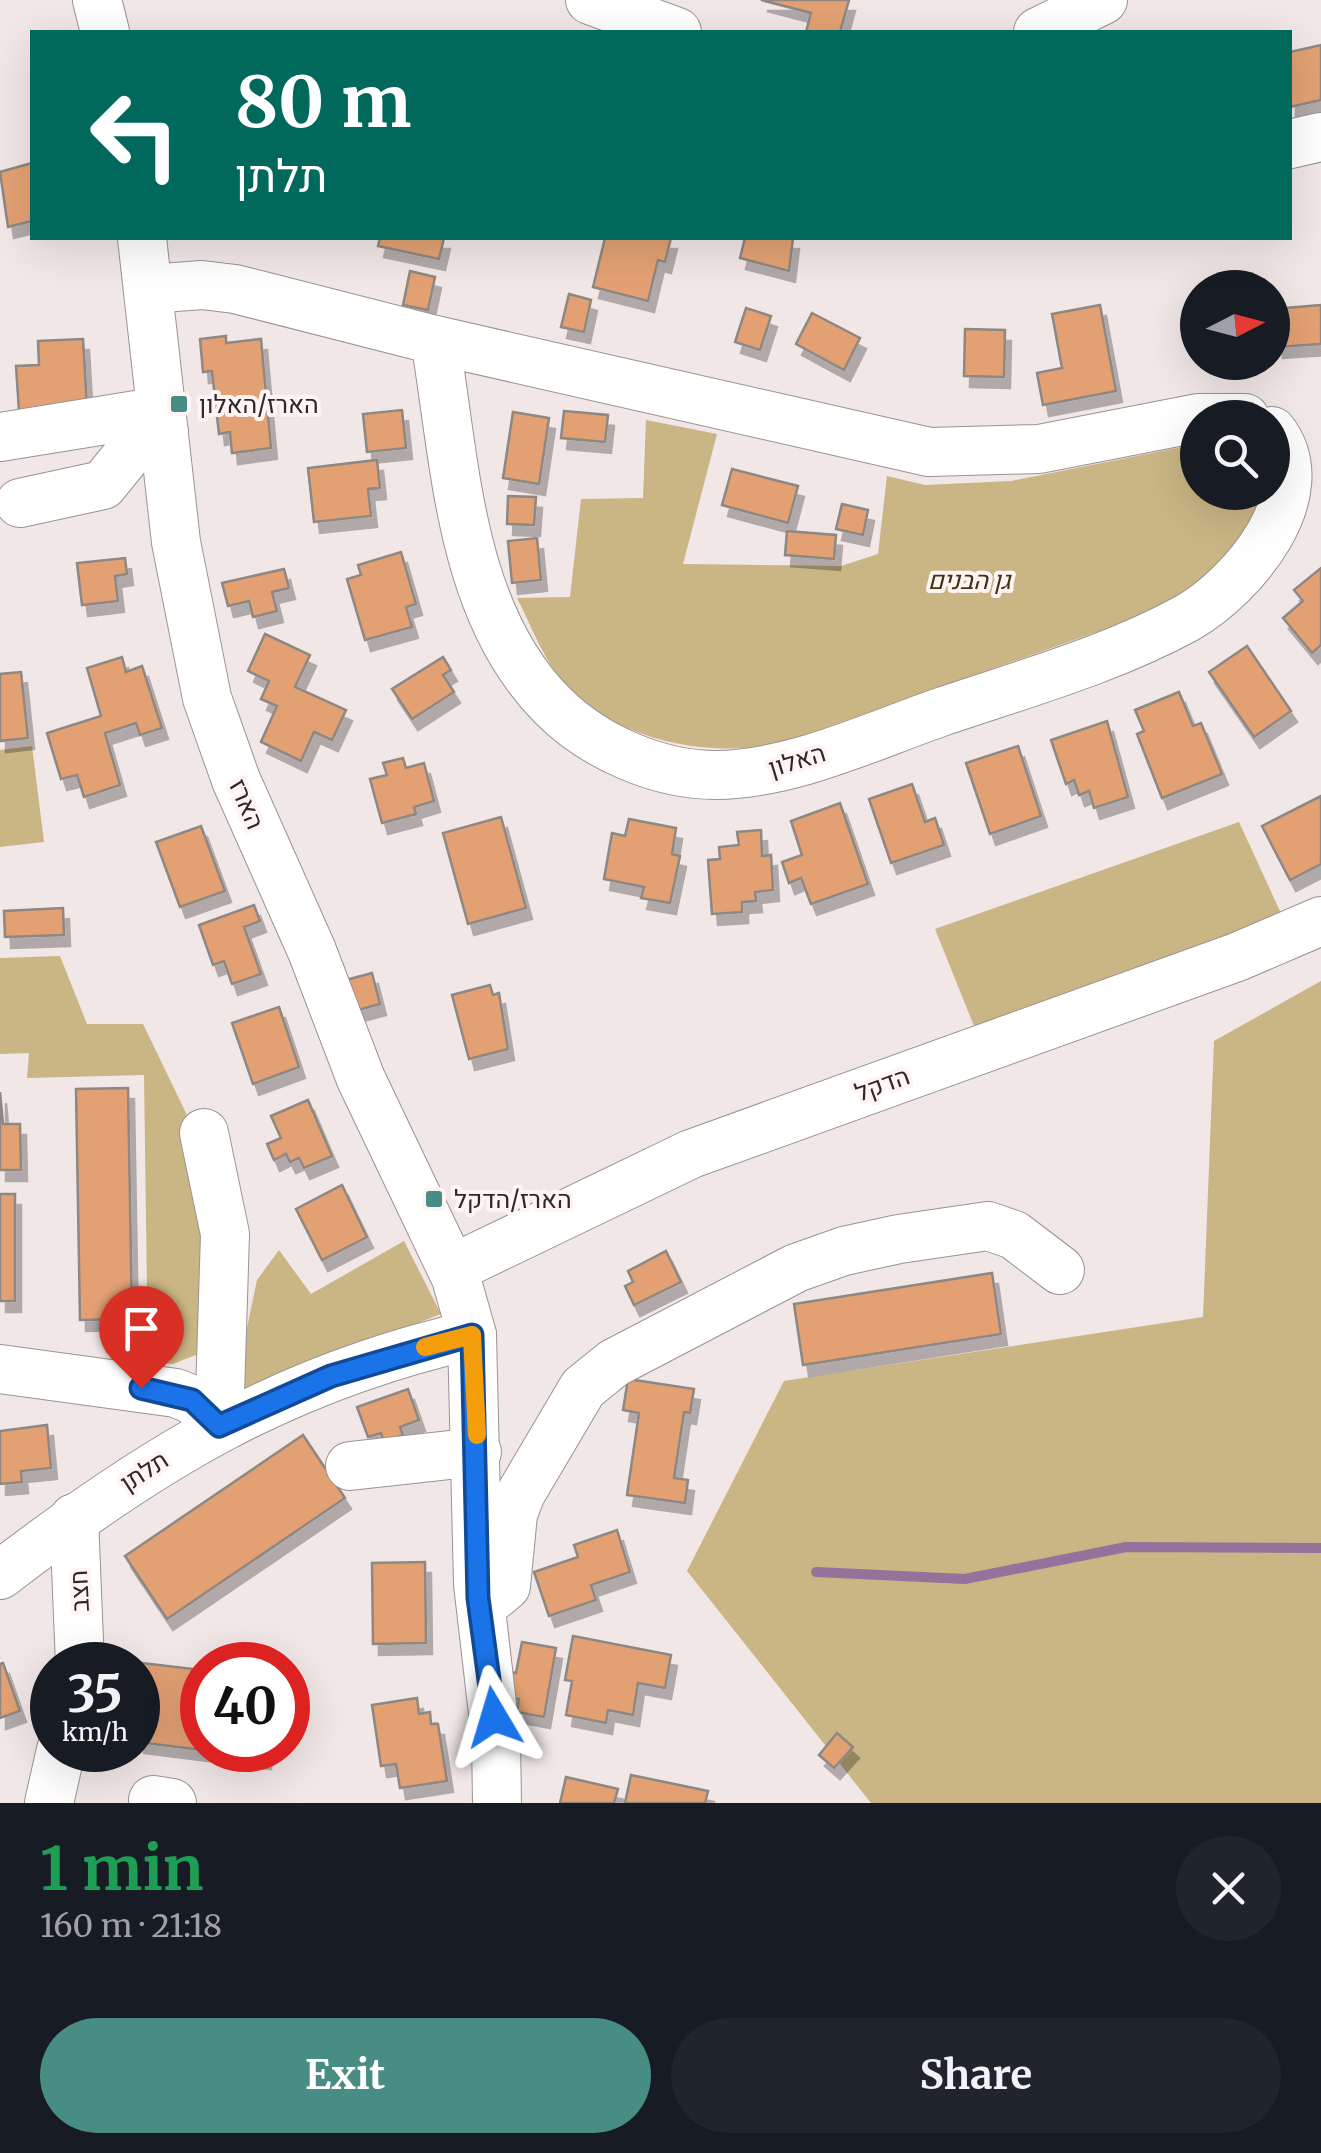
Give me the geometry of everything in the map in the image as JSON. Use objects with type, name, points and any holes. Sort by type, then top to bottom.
[{"type":"street","points":[[97,0],[104,30]]},
{"type":"street","points":[[590,0],[672,30]]},
{"type":"street","points":[[1042,30],[1102,0]]},
{"type":"street","points":[[1292,144],[1321,137]]},
{"type":"street","name":"הארז","points":[[142,240],[186,606],[215,725],[321,972],[361,1079],[452,1269],[472,1335],[480,1605],[496,1739],[497,1803]]},
{"type":"street","points":[[148,288],[218,286],[435,340],[929,452],[1039,448],[1180,422]]},
{"type":"street","name":"האלון","points":[[435,340],[480,587],[499,633],[523,673],[554,707],[614,749],[670,770],[714,775],[759,772],[805,759],[1098,658],[1188,617],[1248,572],[1292,509],[1298,468],[1290,449]]},
{"type":"street","points":[[0,437],[162,421]]},
{"type":"street","points":[[20,503],[103,485],[133,448],[162,421]]},
{"type":"street","name":"הדקל","points":[[452,1269],[691,1154],[1237,956],[1321,921]]},
{"type":"street","points":[[204,1133],[225,1234],[219,1426]]},
{"type":"street","points":[[480,1605],[506,1586],[513,1514],[521,1493],[583,1388],[600,1370],[666,1339],[724,1302],[844,1250],[956,1227],[988,1226],[1014,1235],[1060,1270]]},
{"type":"street","name":"תלתן","points":[[0,1575],[74,1518],[219,1426],[331,1376],[472,1335]]},
{"type":"street","points":[[0,1369],[176,1393],[192,1400],[219,1426]]},
{"type":"street","points":[[350,1466],[477,1452]]},
{"type":"street","name":"חצב","points":[[74,1518],[79,1642]]},
{"type":"street","points":[[49,1803],[57,1772]]},
{"type":"green space","name":"גן הבנים","points":[[646,420],[717,434],[683,564],[841,566],[878,554],[887,476],[925,485],[1011,481],[1180,447],[1180,510],[1260,510],[1223,560],[1159,610],[774,746],[719,748],[691,746],[637,732],[588,705],[552,666],[517,598],[570,597],[581,499],[643,498]]},
{"type":"green space","points":[[32,746],[44,842],[0,847],[0,750]]},
{"type":"green space","points":[[1239,822],[1285,922],[978,1036],[935,929]]},
{"type":"green space","points":[[60,956],[87,1024],[143,1024],[186,1113],[205,1190],[198,1354],[173,1364],[148,1362],[144,1075],[27,1078],[29,1053],[0,1054],[0,958]]},
{"type":"green space","points":[[1321,981],[1321,1803],[871,1803],[687,1571],[784,1381],[1203,1317],[1214,1041]]},
{"type":"green space","points":[[404,1241],[441,1314],[233,1395],[257,1280],[279,1250],[311,1294]]},
{"type":"building","points":[[761,0],[849,0],[841,30],[807,30],[811,13]]},
{"type":"building","points":[[1321,45],[1321,100],[1292,107],[1292,52]]},
{"type":"building","points":[[30,164],[30,222],[8,227],[0,172]]},
{"type":"building","points":[[380,240],[444,240],[439,259],[378,246]]},
{"type":"building","points":[[605,240],[670,240],[665,262],[658,260],[648,301],[593,287]]},
{"type":"building","points":[[744,240],[793,240],[789,271],[740,258]]},
{"type":"building","points":[[410,271],[435,277],[428,310],[403,305]]},
{"type":"building","points":[[569,294],[591,300],[584,332],[561,327]]},
{"type":"building","points":[[1100,305],[1116,391],[1043,405],[1037,373],[1062,368],[1052,314]]},
{"type":"building","points":[[1321,305],[1321,344],[1290,346],[1290,308]]},
{"type":"building","points":[[746,308],[771,316],[760,350],[735,342]]},
{"type":"building","points":[[812,313],[860,338],[844,370],[796,344]]},
{"type":"building","points":[[965,329],[1005,330],[1004,377],[964,376]]},
{"type":"building","points":[[226,336],[226,343],[261,339],[271,448],[232,453],[230,432],[219,434],[212,371],[203,372],[200,339]]},
{"type":"building","points":[[83,339],[87,407],[19,411],[16,366],[39,365],[38,341]]},
{"type":"building","points":[[402,410],[406,448],[367,452],[363,414]]},
{"type":"building","points":[[564,411],[608,415],[605,442],[561,438]]},
{"type":"building","points":[[513,412],[549,418],[539,484],[503,478]]},
{"type":"building","points":[[377,460],[380,488],[368,489],[371,516],[314,522],[308,468]]},
{"type":"building","points":[[732,469],[798,486],[788,523],[722,505]]},
{"type":"building","points":[[508,496],[536,497],[534,525],[507,524]]},
{"type":"building","points":[[842,504],[868,510],[863,535],[836,529]]},
{"type":"building","points":[[787,531],[836,535],[834,559],[785,555]]},
{"type":"building","points":[[537,538],[541,580],[512,583],[508,541]]},
{"type":"building","points":[[401,552],[416,604],[406,607],[412,627],[365,640],[347,579],[361,575],[358,565]]},
{"type":"building","points":[[125,558],[127,574],[115,576],[118,601],[82,605],[77,563]]},
{"type":"building","points":[[1321,568],[1321,645],[1312,653],[1283,618],[1303,601],[1294,590]]},
{"type":"building","points":[[284,569],[289,588],[272,592],[277,611],[253,617],[249,601],[228,606],[222,583]]},
{"type":"building","points":[[265,634],[310,655],[295,687],[346,710],[332,740],[314,732],[301,761],[261,742],[277,706],[261,699],[269,681],[248,671]]},
{"type":"building","points":[[1247,646],[1291,711],[1254,737],[1209,672]]},
{"type":"building","points":[[122,657],[126,672],[142,666],[162,728],[140,735],[136,723],[105,733],[120,785],[84,797],[77,775],[61,779],[47,733],[101,716],[87,668]]},
{"type":"building","points":[[443,657],[451,670],[443,675],[454,692],[412,719],[392,689]]},
{"type":"building","points":[[21,672],[28,738],[0,741],[0,674]]},
{"type":"building","points":[[1179,692],[1193,726],[1201,723],[1222,774],[1162,798],[1137,734],[1144,731],[1135,710]]},
{"type":"building","points":[[1107,721],[1128,797],[1094,808],[1089,791],[1079,795],[1074,780],[1066,784],[1051,740]]},
{"type":"building","points":[[1018,746],[1041,816],[990,834],[966,763]]},
{"type":"building","points":[[403,758],[406,768],[424,763],[434,801],[414,807],[416,814],[382,823],[370,779],[387,775],[383,763]]},
{"type":"building","points":[[912,784],[925,822],[935,818],[944,845],[891,863],[869,799]]},
{"type":"building","points":[[1321,796],[1321,864],[1290,880],[1262,826]]},
{"type":"building","points":[[840,803],[868,884],[811,904],[801,878],[789,883],[782,862],[802,855],[791,821]]},
{"type":"building","points":[[501,817],[526,908],[468,924],[443,833]]},
{"type":"building","points":[[629,819],[676,828],[672,854],[680,856],[670,903],[641,898],[644,887],[604,879],[612,833],[625,836]]},
{"type":"building","points":[[201,826],[225,891],[180,907],[156,842]]},
{"type":"building","points":[[761,830],[762,856],[771,855],[773,890],[755,892],[756,901],[742,902],[742,912],[712,914],[708,860],[720,859],[719,847],[739,845],[737,832]]},
{"type":"building","points":[[254,905],[260,921],[244,927],[261,974],[232,984],[224,961],[213,965],[199,925]]},
{"type":"building","points":[[63,908],[64,935],[5,937],[4,911]]},
{"type":"building","points":[[372,973],[380,1004],[354,1011],[346,980]]},
{"type":"building","points":[[490,985],[493,995],[499,993],[508,1049],[469,1059],[452,995]]},
{"type":"building","points":[[279,1007],[299,1067],[253,1084],[232,1023]]},
{"type":"building","points":[[128,1088],[132,1319],[80,1320],[76,1089]]},
{"type":"building","points":[[0,1092],[3,1124],[20,1124],[21,1170],[0,1170]]},
{"type":"building","points":[[308,1100],[332,1156],[304,1168],[299,1158],[290,1162],[286,1154],[274,1160],[267,1144],[281,1138],[271,1116]]},
{"type":"building","points":[[342,1185],[367,1237],[322,1260],[296,1209]]},
{"type":"building","points":[[0,1194],[15,1194],[15,1301],[0,1301]]},
{"type":"building","points":[[666,1251],[681,1282],[634,1305],[625,1286],[633,1282],[628,1271]]},
{"type":"building","points":[[992,1273],[1001,1334],[803,1365],[794,1304]]},
{"type":"building","points":[[628,1379],[694,1389],[690,1413],[684,1412],[674,1478],[688,1480],[685,1503],[627,1495],[639,1413],[623,1410]]},
{"type":"building","points":[[408,1389],[419,1420],[400,1427],[403,1435],[384,1442],[381,1433],[368,1437],[357,1407]]},
{"type":"building","points":[[47,1425],[51,1468],[21,1471],[22,1482],[0,1484],[0,1431]]},
{"type":"building","points":[[303,1435],[345,1498],[167,1619],[125,1556]]},
{"type":"building","points":[[617,1530],[630,1572],[591,1585],[596,1600],[549,1616],[534,1572],[578,1557],[574,1545]]},
{"type":"building","points":[[425,1562],[426,1643],[373,1644],[372,1563]]},
{"type":"building","points":[[573,1636],[671,1655],[665,1688],[638,1683],[633,1715],[608,1710],[606,1723],[566,1715],[572,1681],[565,1680]]},
{"type":"building","points":[[522,1642],[556,1648],[544,1717],[517,1712],[519,1699],[503,1696],[507,1671],[516,1673]]},
{"type":"building","points":[[3,1663],[20,1711],[0,1718],[0,1664]]},
{"type":"building","points":[[160,1665],[180,1667],[180,1747],[160,1745]]},
{"type":"building","points":[[417,1698],[419,1714],[430,1712],[431,1724],[438,1724],[447,1781],[400,1788],[396,1764],[381,1766],[372,1705]]},
{"type":"building","points":[[837,1733],[853,1747],[834,1768],[819,1755]]},
{"type":"building","points":[[631,1775],[708,1791],[705,1803],[625,1803]]},
{"type":"building","points":[[566,1777],[618,1789],[614,1803],[560,1803]]},
{"type":"waterway","points":[[816,1572],[965,1579],[1126,1547],[1321,1548]]},
{"type":"slow traffic","points":[[425,1347],[472,1335],[477,1435]]},
{"type":"place","name":"הארז/האלון","points":[[179,404]]},
{"type":"place","name":"הארז/הדקל","points":[[434,1199]]},
{"type":"route","points":[[141,1388],[176,1393],[192,1400],[219,1426],[331,1376],[472,1335],[477,1389],[478,1598],[494,1717]]}]
